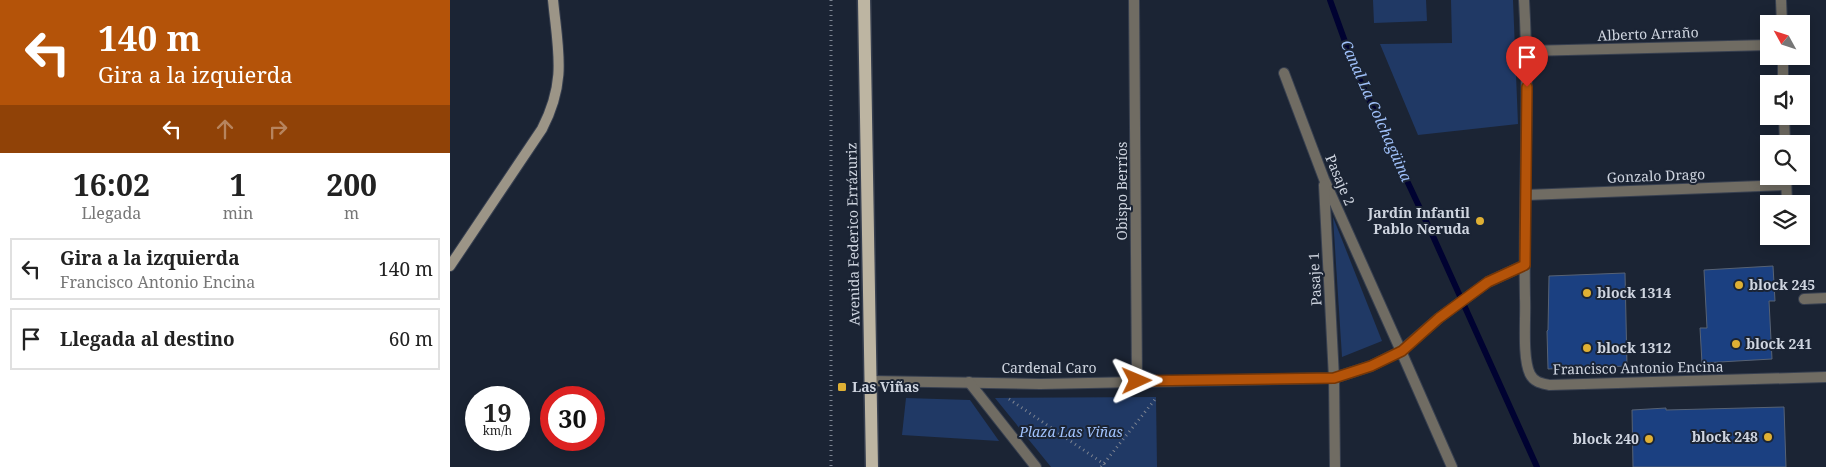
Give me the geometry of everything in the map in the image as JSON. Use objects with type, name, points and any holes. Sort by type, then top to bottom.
[{"type":"main road","points":[[450,266],[542,129],[556,99],[560,66],[553,0]]},
{"type":"main road","name":"Avenida Federico Errázuriz","points":[[864,0],[872,467]]},
{"type":"street","name":"Obispo Berríos","points":[[1134,0],[1137,381]]},
{"type":"street","name":"Francisco Antonio Encina","points":[[1524,0],[1527,52],[1526,358],[1530,374],[1537,382],[1549,385],[1826,377]]},
{"type":"street","points":[[1781,0],[1782,15]]},
{"type":"street","name":"Alberto Arraño","points":[[1527,52],[1760,45]]},
{"type":"street","name":"Pasaje 2","points":[[1284,73],[1324,179],[1452,467]]},
{"type":"street","name":"Pasaje 1","points":[[1324,179],[1334,378],[1335,467]]},
{"type":"street","name":"Gonzalo Drago","points":[[1526,195],[1760,182]]},
{"type":"street","name":"Cardenal Caro","points":[[871,381],[1040,384],[1334,378],[1371,366],[1402,351],[1439,318],[1488,282],[1525,265]]},
{"type":"street","points":[[1804,299],[1826,298]]},
{"type":"street","points":[[968,382],[1036,467]]},
{"type":"path","points":[[831,0],[831,467]]},
{"type":"path","points":[[1008,398],[1103,466],[1170,381]]},
{"type":"green space","points":[[1373,0],[1426,0],[1427,21],[1374,23]]},
{"type":"green space","points":[[1451,0],[1513,0],[1518,124],[1418,135],[1380,44],[1452,43]]},
{"type":"green space","points":[[1333,217],[1382,341],[1342,357]]},
{"type":"green space","name":"Plaza Las Viñas","points":[[1156,397],[1157,467],[1051,467],[995,398]]},
{"type":"green space","points":[[906,398],[970,400],[999,441],[902,435]]},
{"type":"building","points":[[1773,266],[1775,301],[1769,301],[1772,359],[1702,363],[1700,328],[1707,328],[1704,270]]},
{"type":"building","points":[[1625,273],[1627,366],[1548,369],[1549,276]]},
{"type":"building","points":[[1784,407],[1786,467],[1633,467],[1632,410]]},
{"type":"waterway","name":"Canal La Colchagüina","points":[[1330,0],[1356,72],[1432,234],[1537,467]]},
{"type":"place","name":"Jardín Infantil Pablo Neruda","points":[[1480,221]]},
{"type":"place","name":"block 245","points":[[1739,285]]},
{"type":"place","name":"block 1314","points":[[1587,293]]},
{"type":"place","name":"block 241","points":[[1736,344]]},
{"type":"place","name":"block 1312","points":[[1587,348]]},
{"type":"place","name":"Las Viñas","points":[[842,387]]},
{"type":"place","name":"block 248","points":[[1768,437]]},
{"type":"place","name":"block 240","points":[[1649,439]]},
{"type":"route","points":[[1137,381],[1334,378],[1371,366],[1402,351],[1439,318],[1488,282],[1525,265],[1527,87]]}]
